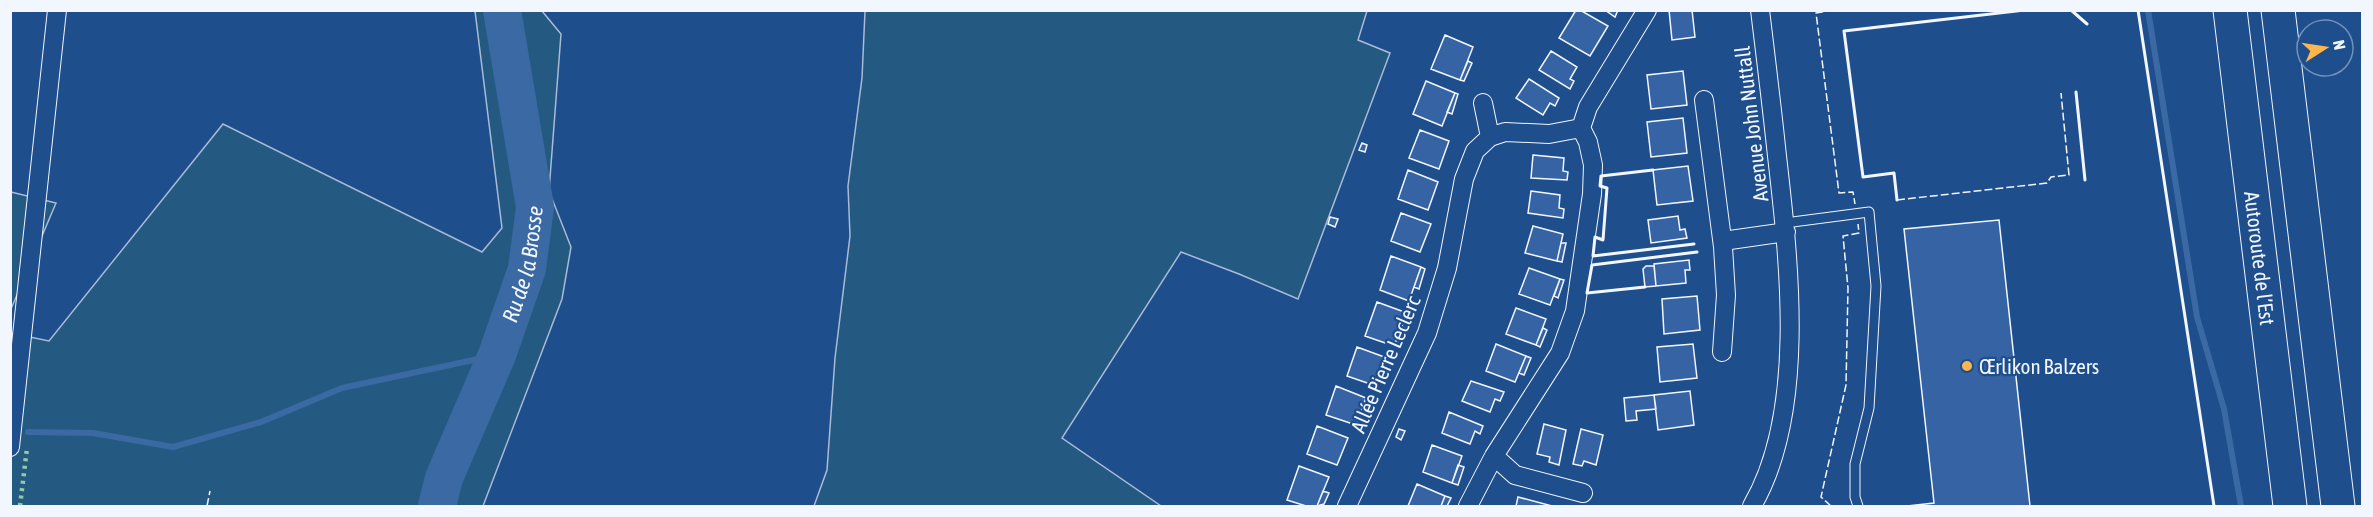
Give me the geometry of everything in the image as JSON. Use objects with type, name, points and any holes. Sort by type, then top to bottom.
[{"type":"highway","name":"Autoroute de l’Est","points":[[2230,10],[2290,507]]},
{"type":"highway","points":[[2278,10],[2338,507]]},
{"type":"street","points":[[10,447],[16,345],[57,10]]},
{"type":"street","points":[[1468,507],[1494,456],[1560,353],[1575,311],[1592,194],[1593,165],[1588,142],[1581,128],[1588,107],[1647,10]]},
{"type":"street","name":"Avenue John Nuttall","points":[[1752,507],[1769,474],[1786,397],[1790,326],[1785,227],[1760,10]]},
{"type":"street","name":"Avenue John Nuttall","points":[[1704,100],[1723,241],[1726,295],[1722,352]]},
{"type":"street","points":[[1483,103],[1490,137],[1505,132],[1549,134],[1581,128]]},
{"type":"street","name":"Allée Pierre Leclerc","points":[[1347,507],[1427,333],[1447,268],[1464,179],[1475,151],[1490,137]]},
{"type":"street","points":[[1723,241],[1785,227]]},
{"type":"street","points":[[1494,456],[1515,475],[1583,493]]},
{"type":"lane","points":[[1785,227],[1869,212],[1876,286],[1869,408],[1855,464],[1855,497],[1858,507]]},
{"type":"shaded area","points":[[475,11],[542,11],[561,34],[549,191],[571,247],[562,299],[483,506],[11,506],[10,333],[49,341],[223,124],[482,252],[502,228]]},
{"type":"shaded area","points":[[865,11],[1367,11],[1358,40],[1390,53],[1298,299],[1181,252],[1062,438],[1161,506],[814,506],[827,470],[835,358],[850,236],[848,186],[862,78]]},
{"type":"shaded area","points":[[11,192],[56,203],[11,309]]},
{"type":"building","points":[[1576,10],[1608,26],[1590,56],[1559,38]]},
{"type":"building","points":[[1605,10],[1618,10],[1615,17]]},
{"type":"building","points":[[1669,10],[1692,10],[1695,37],[1672,40]]},
{"type":"building","points":[[1445,35],[1473,47],[1460,80],[1431,69]]},
{"type":"building","points":[[1551,51],[1577,67],[1570,79],[1574,81],[1570,89],[1539,70]]},
{"type":"building","points":[[1468,61],[1472,63],[1464,81],[1460,80]]},
{"type":"building","points":[[1683,71],[1687,105],[1651,109],[1647,75]]},
{"type":"building","points":[[1529,79],[1559,98],[1555,106],[1550,103],[1543,115],[1516,98]]},
{"type":"building","points":[[1426,81],[1455,93],[1442,126],[1413,114]]},
{"type":"building","points":[[1455,93],[1458,94],[1452,114],[1447,112]]},
{"type":"building","points":[[1683,118],[1687,153],[1651,157],[1647,122]]},
{"type":"building","points":[[1420,130],[1449,141],[1439,169],[1409,158]]},
{"type":"building","points":[[1362,143],[1367,145],[1365,152],[1359,150]]},
{"type":"building","points":[[1533,155],[1564,158],[1563,171],[1568,172],[1567,180],[1531,178]]},
{"type":"building","points":[[1688,166],[1693,201],[1657,205],[1653,170]]},
{"type":"building","points":[[1408,170],[1438,182],[1428,210],[1398,199]]},
{"type":"building","points":[[1531,191],[1560,195],[1559,208],[1564,209],[1563,218],[1528,213]]},
{"type":"building","points":[[1401,213],[1431,224],[1420,252],[1391,241]]},
{"type":"building","points":[[1678,216],[1680,230],[1685,229],[1687,238],[1651,243],[1648,220]]},
{"type":"building","points":[[1330,217],[1338,219],[1335,227],[1328,224]]},
{"type":"building","name":"Œrlikon Balzers","points":[[1999,220],[2030,506],[1907,506],[1934,503],[1904,229]]},
{"type":"building","points":[[1533,226],[1563,234],[1557,261],[1525,253]]},
{"type":"building","points":[[1561,243],[1566,243],[1562,262],[1557,261]]},
{"type":"building","points":[[1391,256],[1421,267],[1409,301],[1380,290]]},
{"type":"building","points":[[1689,260],[1690,270],[1685,270],[1686,283],[1656,286],[1654,264]]},
{"type":"building","points":[[1646,266],[1654,266],[1656,286],[1645,287],[1643,269]]},
{"type":"building","points":[[1421,267],[1425,269],[1419,289],[1414,287]]},
{"type":"building","points":[[1529,268],[1560,279],[1550,305],[1519,294]]},
{"type":"building","points":[[1560,279],[1564,280],[1558,298],[1554,296]]},
{"type":"building","points":[[1697,296],[1700,330],[1664,334],[1662,299]]},
{"type":"building","points":[[1377,302],[1407,313],[1394,346],[1365,336]]},
{"type":"building","points":[[1516,308],[1546,319],[1536,345],[1506,334]]},
{"type":"building","points":[[1402,327],[1407,329],[1398,347],[1394,346]]},
{"type":"building","points":[[1543,328],[1547,330],[1540,347],[1536,345]]},
{"type":"building","points":[[1496,344],[1526,356],[1515,382],[1486,371]]},
{"type":"building","points":[[1693,344],[1697,378],[1660,382],[1657,347]]},
{"type":"building","points":[[1357,347],[1387,358],[1376,386],[1347,376]]},
{"type":"building","points":[[1526,356],[1531,358],[1524,375],[1519,373]]},
{"type":"building","points":[[1471,381],[1504,392],[1500,401],[1495,399],[1490,412],[1462,401]]},
{"type":"building","points":[[1336,386],[1366,398],[1356,425],[1326,415]]},
{"type":"building","points":[[1690,391],[1694,425],[1658,430],[1654,395]]},
{"type":"building","points":[[1654,395],[1656,409],[1636,411],[1637,420],[1626,421],[1624,398]]},
{"type":"building","points":[[1449,412],[1483,426],[1480,434],[1475,431],[1470,444],[1442,433]]},
{"type":"building","points":[[1544,424],[1566,430],[1559,465],[1549,462],[1550,457],[1537,454]]},
{"type":"building","points":[[1317,426],[1348,438],[1337,465],[1307,454]]},
{"type":"building","points":[[1399,429],[1405,431],[1401,440],[1396,437]]},
{"type":"building","points":[[1581,429],[1603,435],[1596,465],[1584,461],[1582,466],[1573,464]]},
{"type":"building","points":[[1432,445],[1462,456],[1452,483],[1423,472]]},
{"type":"building","points":[[1458,465],[1464,467],[1458,485],[1452,483]]},
{"type":"building","points":[[1299,466],[1329,477],[1317,506],[1306,506],[1287,500]]},
{"type":"building","points":[[1417,484],[1445,496],[1441,506],[1408,506]]},
{"type":"building","points":[[1323,491],[1329,493],[1324,504],[1317,506]]},
{"type":"building","points":[[1445,496],[1451,498],[1447,506],[1441,506]]},
{"type":"building","points":[[1518,497],[1552,506],[1516,506]]},
{"type":"waterway","name":"Ru de la Brosse","points":[[437,506],[444,478],[497,355],[527,269],[535,207],[502,10]]},
{"type":"waterway","points":[[2148,10],[2197,317],[2224,409],[2241,506]]},
{"type":"waterway","points":[[28,432],[93,433],[173,447],[261,422],[342,388],[497,355]]},
{"type":"hedge","points":[[20,506],[27,448]]},
{"type":"fence","points":[[1834,10],[1816,13],[1839,193],[1853,192],[1855,204]]},
{"type":"fence","points":[[1897,200],[2047,183],[2051,177],[2069,175],[2061,93]]},
{"type":"fence","points":[[1831,506],[1821,497],[1846,385],[1848,288],[1843,236],[1859,233],[1858,224]]},
{"type":"fence","points":[[207,506],[210,491]]},
{"type":"wall","points":[[1897,200],[1894,173],[1863,177],[1844,31],[2025,10]]},
{"type":"wall","points":[[2071,10],[2087,24]]},
{"type":"wall","points":[[2138,10],[2214,506]]},
{"type":"wall","points":[[2076,92],[2085,180]]},
{"type":"wall","points":[[1653,170],[1601,176],[1600,186],[1607,188],[1603,240],[1595,237],[1593,256],[1694,244]]},
{"type":"wall","points":[[1645,287],[1587,293],[1592,265],[1697,252]]},
{"type":"place","name":"Œrlikon Balzers","points":[[1967,366]]}]
